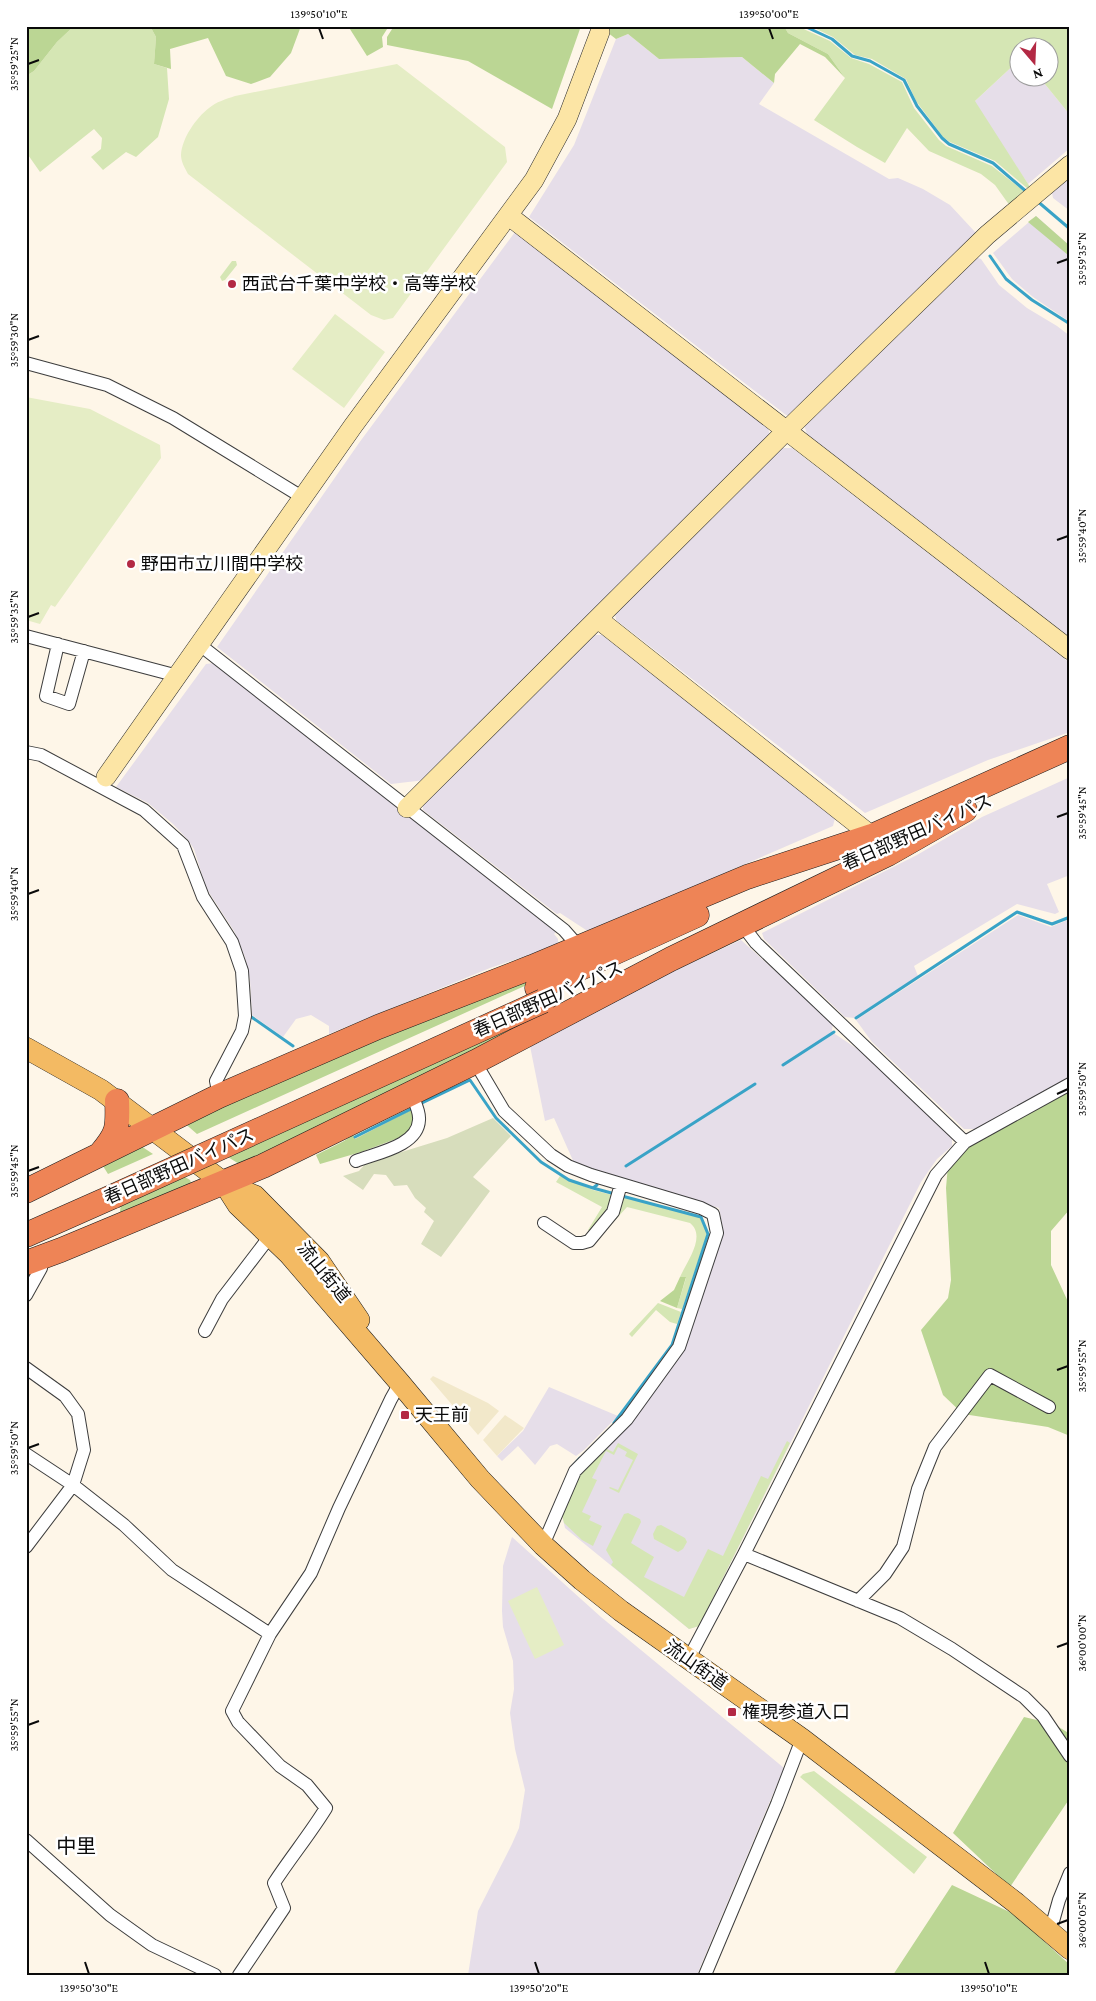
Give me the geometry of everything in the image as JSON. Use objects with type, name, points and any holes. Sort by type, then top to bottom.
[{"type":"highway","name":"春日部野田バイパス","points":[[540,995],[872,836],[1070,747]]},
{"type":"highway","name":"春日部野田バイパス","points":[[26,1235],[111,1189],[540,995],[1070,763]]},
{"type":"highway","points":[[32,1261],[263,1166],[475,1062],[671,960],[888,854],[965,810]]},
{"type":"highway","points":[[26,1191],[219,1096],[378,1027],[532,968],[747,877],[872,836]]},
{"type":"highway","points":[[100,1154],[113,1138],[117,1129],[116,1102]]},
{"type":"highway","name":"春日部野田バイパス","points":[[26,1219],[111,1189]]},
{"type":"main road","name":"流山街道","points":[[26,1048],[73,1073],[116,1102],[224,1183],[255,1196],[319,1261],[340,1289],[400,1383]]},
{"type":"main road","name":"流山街道","points":[[224,1183],[238,1205],[270,1234],[309,1276],[480,1479],[543,1545],[614,1606],[802,1739],[1016,1903],[1070,1949]]},
{"type":"street","points":[[106,777],[302,497],[534,180],[567,120],[600,32]]},
{"type":"street","points":[[407,808],[787,430],[987,235],[1070,165]]},
{"type":"street","points":[[509,216],[1070,650]]},
{"type":"street","points":[[27,364],[107,385],[173,418],[302,497]]},
{"type":"street","points":[[598,619],[872,836]]},
{"type":"street","points":[[26,636],[178,676]]},
{"type":"street","points":[[58,644],[46,696],[69,704],[84,651]]},
{"type":"street","points":[[200,645],[564,930],[579,947]]},
{"type":"street","points":[[26,752],[41,755],[58,763],[144,810],[183,845],[202,897],[232,942],[242,971],[245,1016],[242,1031],[216,1082],[219,1096]]},
{"type":"street","points":[[743,926],[756,943],[965,1142]]},
{"type":"street","points":[[475,1062],[504,1111],[551,1156],[568,1166],[701,1208],[713,1214],[717,1233],[679,1348],[627,1419],[576,1471],[543,1545]]},
{"type":"street","points":[[688,1660],[744,1554],[936,1175],[965,1142],[1070,1084]]},
{"type":"street","points":[[356,1161],[403,1143],[411,1137],[420,1121],[411,1093]]},
{"type":"street","points":[[544,1223],[574,1243],[588,1241],[613,1212],[622,1184]]},
{"type":"street","points":[[205,1331],[222,1299],[270,1234]]},
{"type":"street","points":[[26,1295],[41,1268],[32,1261]]},
{"type":"street","points":[[26,1368],[65,1396],[78,1414],[84,1450],[72,1485],[26,1548]]},
{"type":"street","points":[[858,1601],[885,1574],[903,1546],[918,1489],[935,1447],[990,1375],[1050,1407]]},
{"type":"street","points":[[238,1975],[284,1908],[274,1883],[289,1860],[308,1837],[326,1808],[307,1785],[280,1766],[238,1722],[232,1711],[270,1634],[311,1573],[339,1508],[400,1383]]},
{"type":"street","points":[[26,1454],[72,1485],[124,1525],[172,1570],[270,1634]]},
{"type":"street","points":[[744,1554],[900,1618],[952,1649],[1024,1697],[1043,1716],[1070,1756]]},
{"type":"street","points":[[705,1975],[777,1804],[802,1739]]},
{"type":"street","points":[[26,1840],[110,1915],[152,1945],[216,1975]]},
{"type":"street","points":[[1050,1932],[1059,1900],[1070,1873]]},
{"type":"shaded area","points":[[628,34],[659,59],[742,57],[774,83],[759,104],[889,179],[898,178],[923,189],[950,205],[976,233],[795,415],[786,415],[529,217],[574,145],[616,39]]},
{"type":"shaded area","points":[[1008,70],[1008,88],[1048,88],[1070,115],[1070,148],[1028,184],[974,102]]},
{"type":"shaded area","points":[[1070,178],[1070,211],[1053,198],[1052,193]]},
{"type":"shaded area","points":[[1036,216],[1070,246],[1070,322],[1033,297],[1012,279],[993,253]]},
{"type":"shaded area","points":[[515,232],[768,428],[771,439],[425,780],[391,784],[217,647],[359,443]]},
{"type":"shaded area","points":[[975,257],[981,259],[999,285],[1027,308],[1070,336],[1070,637],[807,434],[804,425]]},
{"type":"shaded area","points":[[781,448],[792,448],[1070,663],[1070,732],[988,760],[865,813],[616,620],[615,613]]},
{"type":"shaded area","points":[[592,635],[602,635],[835,818],[833,826],[593,930],[586,930],[560,913],[557,914],[423,810],[423,802]]},
{"type":"shaded area","points":[[214,663],[556,932],[554,934],[558,939],[558,945],[490,968],[329,1034],[329,1026],[311,1015],[296,1019],[283,1037],[252,1015],[250,980],[245,957],[234,931],[206,888],[194,849],[173,824],[148,803],[116,787],[206,664]]},
{"type":"shaded area","points":[[1070,777],[1070,875],[1047,884],[1059,912],[1055,914],[1017,904],[914,966],[918,976],[854,1018],[845,1017],[764,939],[762,933],[917,855],[982,817]]},
{"type":"shaded area","points":[[1018,915],[1051,927],[1070,919],[1070,1079],[978,1129],[964,1129],[872,1042],[856,1020]]},
{"type":"shaded area","points":[[741,940],[833,1023],[832,1030],[835,1034],[862,1052],[952,1138],[952,1146],[937,1159],[921,1182],[699,1626],[689,1629],[565,1528],[562,1515],[579,1473],[683,1350],[723,1229],[719,1208],[575,1165],[554,1118],[545,1121],[530,1046],[663,976]]},
{"type":"shaded area","points":[[433,1376],[488,1403],[499,1411],[478,1435],[430,1379]]},
{"type":"shaded area","points":[[549,1387],[618,1416],[576,1456],[557,1444],[550,1446],[535,1465],[518,1446],[502,1461],[497,1456],[523,1431]]},
{"type":"shaded area","points":[[505,1415],[524,1428],[497,1456],[483,1440]]},
{"type":"shaded area","points":[[512,1537],[601,1617],[784,1768],[697,1975],[468,1975],[478,1911],[519,1828],[525,1790],[515,1749],[510,1713],[514,1689],[513,1661],[503,1627],[502,1611],[503,1566]]},
{"type":"green space","points":[[26,26],[74,26],[57,42],[34,71],[26,76]]},
{"type":"green space","points":[[74,26],[150,26],[156,37],[154,64],[167,68],[169,99],[158,137],[136,157],[126,152],[103,170],[91,157],[101,149],[102,138],[94,129],[40,172],[26,152],[26,76],[34,71],[57,42]]},
{"type":"green space","points":[[150,26],[301,26],[291,53],[270,77],[251,84],[226,76],[208,38],[170,49],[171,69],[154,64],[156,37]]},
{"type":"green space","points":[[348,26],[389,26],[382,37],[383,47],[367,56]]},
{"type":"green space","points":[[394,26],[581,26],[552,109],[468,61],[387,45],[387,37]]},
{"type":"green space","points":[[599,26],[784,26],[788,33],[828,54],[845,78],[825,57],[800,44],[775,74],[774,83],[742,57],[659,59],[628,34],[616,39]]},
{"type":"green space","points":[[784,26],[797,26],[830,41],[851,58],[869,64],[902,82],[914,108],[939,140],[946,146],[992,166],[1025,192],[1010,206],[995,185],[981,174],[929,151],[907,128],[885,163],[814,120],[845,78],[828,54],[788,33]]},
{"type":"green space","points":[[810,26],[1066,26],[1070,33],[1070,115],[1048,88],[1058,88],[1058,38],[1008,38],[1008,70],[975,101],[1030,187],[1028,189],[995,161],[950,142],[943,137],[916,101],[906,79],[872,59],[855,55],[833,37]]},
{"type":"green space","points":[[397,64],[505,147],[507,162],[393,318],[384,320],[371,315],[188,174],[182,163],[181,155],[187,135],[199,117],[221,101],[235,96]]},
{"type":"green space","points":[[1036,216],[1070,246],[1068,255],[1028,222]]},
{"type":"green space","points":[[232,261],[236,261],[237,265],[225,280],[222,281],[220,277]]},
{"type":"green space","points":[[335,314],[385,352],[344,408],[292,369]]},
{"type":"green space","points":[[26,397],[90,409],[160,445],[161,458],[55,607],[51,605],[40,624],[26,620]]},
{"type":"green space","points":[[532,973],[529,984],[197,1134],[182,1121]]},
{"type":"green space","points":[[540,1011],[543,1015],[244,1167],[223,1154]]},
{"type":"green space","points":[[1070,1088],[1070,1209],[1051,1231],[1051,1265],[1070,1306],[1070,1436],[1048,1427],[963,1414],[943,1395],[921,1330],[948,1298],[951,1280],[946,1188],[949,1154]]},
{"type":"green space","points":[[413,1109],[416,1117],[409,1134],[361,1152],[320,1164],[316,1155],[353,1135],[355,1139]]},
{"type":"green space","points":[[493,1118],[511,1136],[473,1177],[490,1191],[441,1257],[421,1244],[434,1221],[424,1212],[426,1208],[415,1198],[407,1185],[394,1186],[386,1175],[374,1174],[363,1190],[343,1176],[359,1171],[366,1163],[447,1138]]},
{"type":"green space","points":[[141,1146],[153,1154],[108,1174],[103,1166]]},
{"type":"green space","points":[[180,1174],[190,1180],[193,1189],[117,1217],[120,1212],[121,1201]]},
{"type":"green space","points":[[560,1176],[593,1190],[616,1196],[612,1208],[590,1232],[588,1230],[602,1207],[556,1182]]},
{"type":"green space","points":[[622,1197],[700,1217],[707,1234],[682,1309],[677,1308],[686,1278],[680,1277],[694,1250],[696,1242],[695,1228],[690,1223],[627,1207],[607,1229]]},
{"type":"green space","points":[[680,1277],[686,1277],[677,1308],[660,1301],[674,1290]]},
{"type":"green space","points":[[658,1303],[681,1312],[677,1324],[670,1322],[656,1310],[632,1337],[629,1334]]},
{"type":"green space","points":[[787,1441],[790,1443],[699,1626],[689,1629],[611,1565],[613,1562],[606,1550],[624,1514],[628,1513],[640,1519],[641,1522],[631,1543],[654,1557],[644,1577],[684,1597],[708,1549],[723,1556],[761,1476],[768,1479]]},
{"type":"green space","points":[[618,1443],[638,1454],[619,1493],[609,1488],[618,1490],[633,1460],[625,1456],[627,1452],[618,1447],[614,1455],[606,1451],[592,1478],[597,1480],[582,1512],[591,1516],[589,1520],[602,1526],[593,1546],[582,1540],[564,1523],[562,1515],[579,1473],[605,1448],[613,1452]]},
{"type":"green space","points":[[661,1525],[685,1538],[687,1542],[683,1549],[678,1552],[654,1539],[653,1534],[657,1526]]},
{"type":"green space","points":[[537,1587],[564,1645],[535,1659],[508,1601]]},
{"type":"green space","points":[[1024,1717],[1054,1724],[1070,1734],[1070,1798],[1010,1887],[953,1833]]},
{"type":"green space","points":[[814,1771],[927,1857],[914,1874],[800,1777],[803,1774]]},
{"type":"green space","points":[[952,1885],[1014,1914],[1070,1965],[1070,1975],[893,1975]]},
{"type":"waterway","points":[[804,26],[832,39],[852,56],[870,61],[904,80],[917,106],[942,138],[949,144],[993,163],[1028,193]]},
{"type":"waterway","points":[[1036,200],[1070,229]]},
{"type":"waterway","points":[[990,256],[1006,279],[1032,300],[1070,324]]},
{"type":"waterway","points":[[856,1018],[1017,912],[1052,924],[1070,917]]},
{"type":"waterway","points":[[250,1016],[293,1046]]},
{"type":"waterway","points":[[783,1065],[834,1032]]},
{"type":"waterway","points":[[422,1103],[470,1080],[496,1118],[541,1162],[569,1180],[593,1188],[597,1185]]},
{"type":"waterway","points":[[626,1166],[755,1084]]},
{"type":"waterway","points":[[355,1137],[413,1108]]},
{"type":"waterway","points":[[593,1188],[615,1194]]},
{"type":"waterway","points":[[614,1423],[672,1345],[708,1234],[701,1217],[622,1196]]},
{"type":"waterway","points":[[571,1468],[580,1458]]},
{"type":"place","name":"西武台千葉中学校・高等学校","points":[[232,284]]},
{"type":"place","name":"野田市立川間中学校","points":[[131,564]]},
{"type":"place","name":"天王前","points":[[405,1415]]},
{"type":"place","name":"権現参道入口","points":[[732,1712]]},
{"type":"district","name":"中里","points":[[76,1846]]}]
